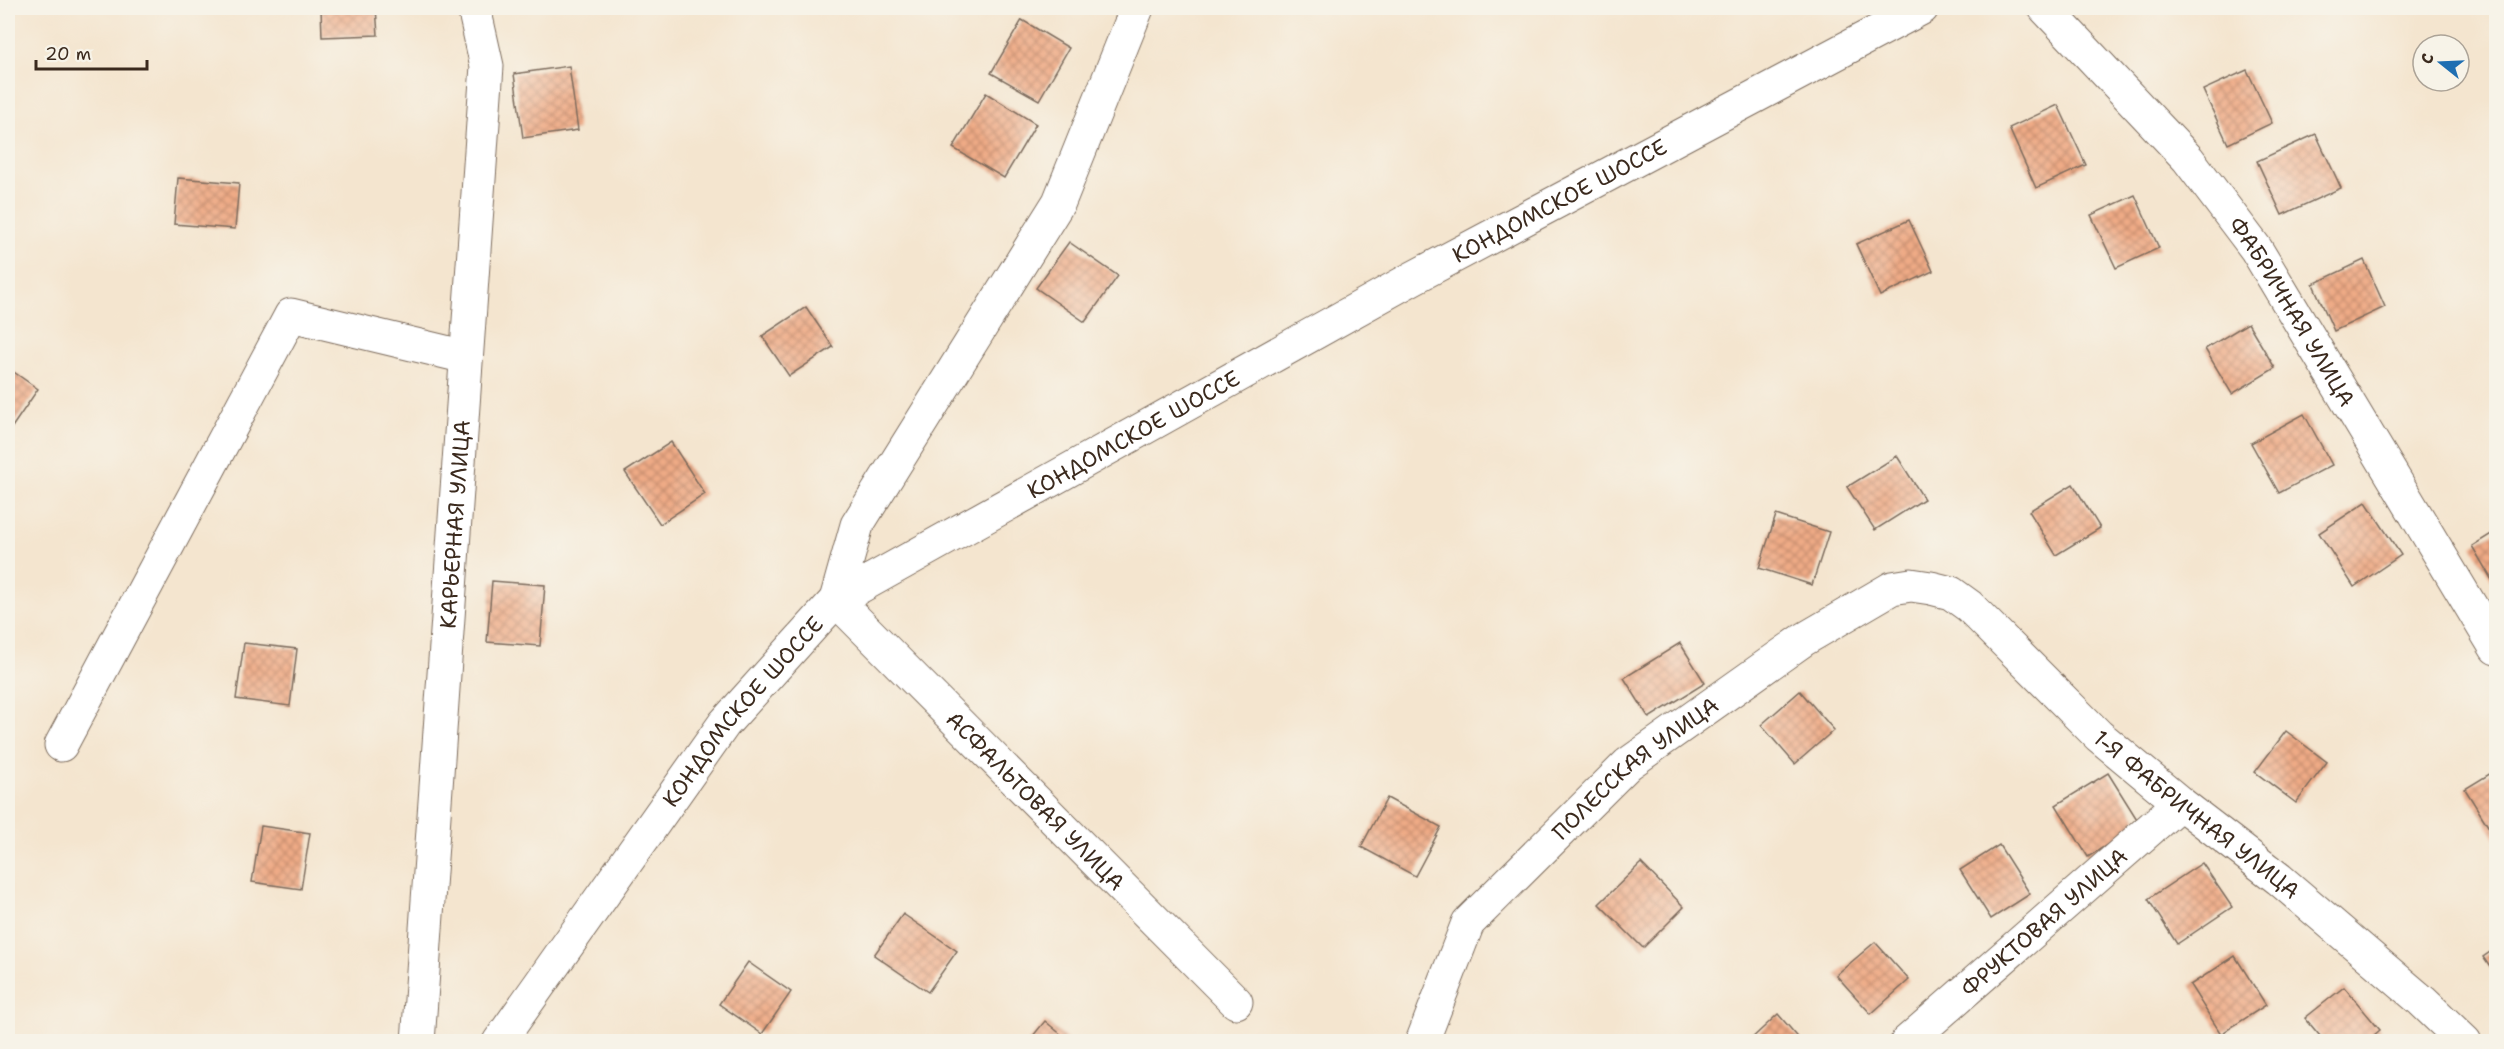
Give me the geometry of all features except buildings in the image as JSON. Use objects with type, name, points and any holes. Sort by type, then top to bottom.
[{"type":"street","name":"КАРЬЕРНАЯ УЛИЦА","points":[[418,1041],[488,66],[474,8]]},
{"type":"street","points":[[836,600],[857,525],[1059,202],[1137,8]]},
{"type":"street","name":"КОНДОМСКОЕ ШОССЕ","points":[[499,1041],[724,724],[836,600],[1403,284],[1922,8]]},
{"type":"street","name":"ФАБРИЧНАЯ УЛИЦА","points":[[2045,8],[2188,159],[2256,249],[2496,648]]},
{"type":"street","points":[[61,745],[291,315],[466,357]]},
{"type":"street","name":"ПОЛЕССКАЯ УЛИЦА","points":[[1422,1041],[1468,923],[1628,764],[1803,640],[1833,622],[1892,588],[1911,585],[1931,588]]},
{"type":"street","name":"1-Я ФАБРИЧНАЯ УЛИЦА","points":[[1931,588],[1951,593],[1969,606],[2099,736],[2180,803],[2279,879],[2422,1001],[2465,1041]]},
{"type":"street","name":"АСФАЛЬТОВАЯ УЛИЦА","points":[[836,600],[1236,1002]]},
{"type":"street","name":"ФРУКТОВАЯ УЛИЦА","points":[[1907,1041],[2180,803]]}]
